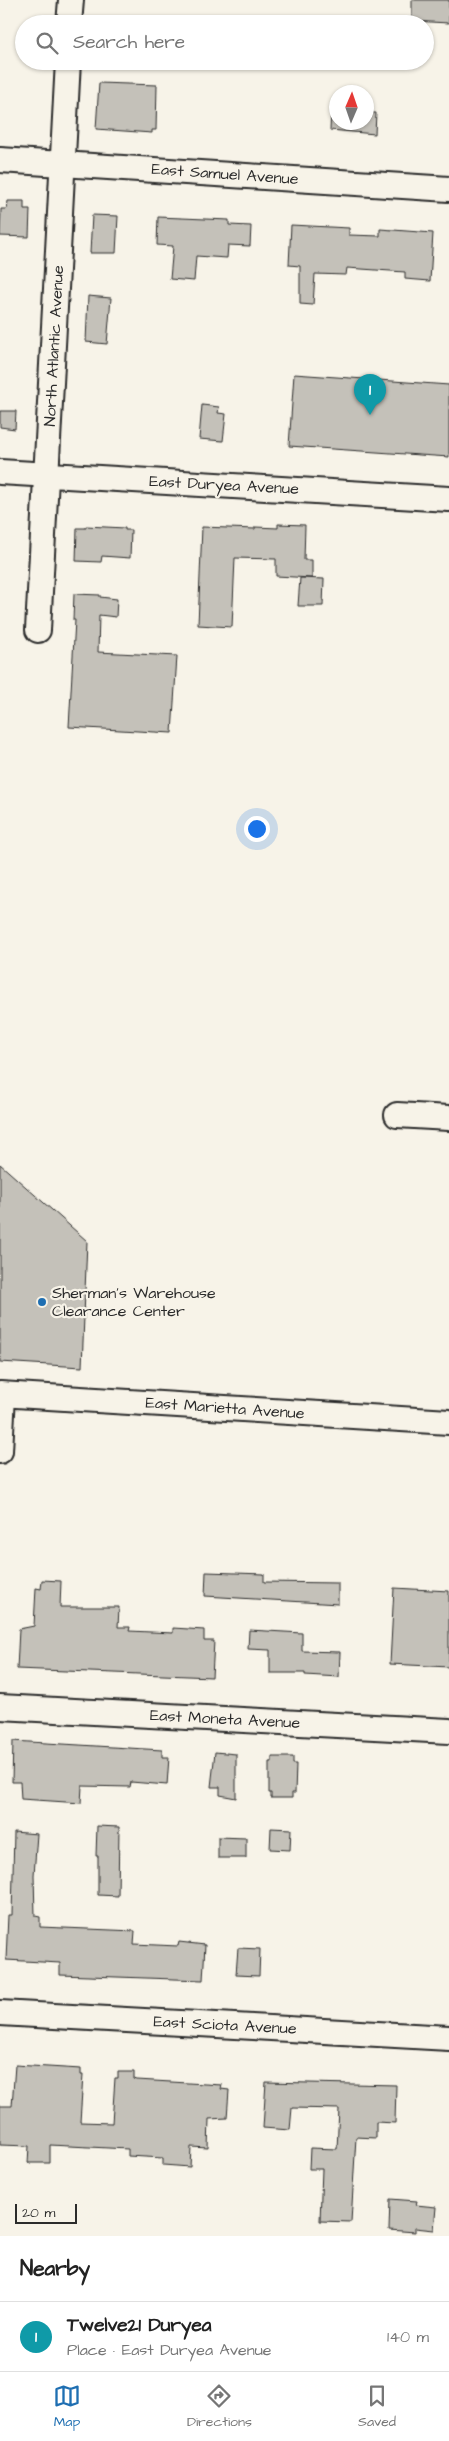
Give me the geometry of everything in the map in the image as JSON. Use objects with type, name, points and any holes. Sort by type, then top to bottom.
[{"type":"street","points":[[69,15],[70,0]]},
{"type":"street","name":"North Atlantic Avenue","points":[[38,630],[68,70]]},
{"type":"street","name":"East Samuel Avenue","points":[[0,160],[449,189]]},
{"type":"street","name":"East Duryea Avenue","points":[[0,472],[449,499]]},
{"type":"street","points":[[397,1115],[449,1118]]},
{"type":"street","points":[[0,1451],[2,1394]]},
{"type":"street","name":"East Marietta Avenue","points":[[2,1394],[449,1422]]},
{"type":"street","name":"East Moneta Avenue","points":[[0,1707],[449,1731]]},
{"type":"street","name":"East Sciota Avenue","points":[[0,2013],[449,2038]]},
{"type":"building","points":[[412,0],[449,0],[449,23],[434,22],[434,15],[412,15]]},
{"type":"building","points":[[99,83],[157,85],[156,130],[152,130],[152,133],[96,129]]},
{"type":"building","points":[[374,113],[376,113],[375,134],[330,130],[374,130]]},
{"type":"building","points":[[8,201],[24,201],[24,209],[30,209],[29,237],[0,236],[1,209],[7,209]]},
{"type":"building","points":[[92,215],[118,216],[116,253],[90,253]]},
{"type":"building","points":[[158,217],[229,220],[229,225],[251,226],[250,246],[228,245],[227,258],[196,256],[194,281],[170,279],[173,246],[157,245]]},
{"type":"building","points":[[291,225],[349,228],[349,235],[380,236],[380,229],[433,233],[430,281],[405,279],[405,272],[347,268],[346,275],[315,274],[313,305],[300,304],[300,266],[289,265]]},
{"type":"building","points":[[88,296],[111,298],[107,344],[86,342]]},
{"type":"building","points":[[294,374],[449,385],[449,457],[289,446]]},
{"type":"building","points":[[202,405],[219,407],[218,413],[226,414],[223,441],[199,439]]},
{"type":"building","points":[[0,411],[16,411],[15,429],[0,427]]},
{"type":"building","points":[[278,524],[305,525],[304,560],[312,560],[312,578],[276,576],[276,559],[235,558],[232,627],[198,625],[202,527],[255,529],[255,527],[278,528]]},
{"type":"building","points":[[86,526],[131,530],[130,558],[102,556],[101,562],[76,561],[77,528],[86,528]]},
{"type":"building","points":[[300,578],[324,579],[323,606],[298,606]]},
{"type":"building","points":[[74,594],[100,595],[100,597],[117,599],[116,617],[99,615],[98,652],[177,656],[172,733],[69,727],[75,620],[73,620]]},
{"type":"building","name":"Sherman's Warehouse Clearance Center","points":[[0,1164],[87,1241],[82,1367],[0,1362]]},
{"type":"building","points":[[206,1572],[264,1574],[264,1582],[338,1583],[338,1604],[205,1596]]},
{"type":"building","points":[[42,1580],[61,1581],[60,1607],[119,1607],[118,1627],[130,1627],[129,1631],[173,1633],[173,1628],[204,1630],[204,1641],[214,1641],[212,1677],[17,1669],[19,1629],[34,1626],[36,1588],[41,1589]]},
{"type":"building","points":[[394,1588],[449,1591],[449,1667],[390,1664]]},
{"type":"building","points":[[249,1630],[302,1633],[302,1651],[340,1652],[339,1677],[305,1675],[305,1673],[270,1673],[270,1650],[248,1649]]},
{"type":"building","points":[[13,1741],[162,1750],[162,1757],[169,1757],[167,1785],[131,1782],[130,1787],[82,1786],[81,1803],[21,1799],[20,1782],[12,1782]]},
{"type":"building","points":[[215,1752],[236,1754],[236,1798],[220,1795],[220,1787],[211,1787]]},
{"type":"building","points":[[272,1757],[293,1757],[293,1764],[296,1764],[295,1793],[292,1793],[292,1798],[271,1798],[271,1793],[269,1793],[269,1762],[272,1762]]},
{"type":"building","points":[[97,1826],[119,1827],[118,1896],[98,1895]]},
{"type":"building","points":[[271,1828],[291,1829],[290,1850],[270,1849]]},
{"type":"building","points":[[14,1832],[37,1834],[34,1875],[35,1916],[40,1917],[40,1927],[135,1931],[134,1944],[178,1946],[179,1942],[205,1945],[203,1980],[60,1975],[60,1963],[6,1960],[8,1915],[12,1915]]},
{"type":"building","points":[[218,1837],[246,1838],[246,1858],[218,1858]]},
{"type":"building","points":[[238,1948],[260,1949],[259,1976],[236,1975]]},
{"type":"building","points":[[15,2065],[81,2069],[81,2075],[83,2075],[80,2122],[112,2123],[115,2078],[118,2078],[118,2072],[134,2072],[134,2079],[137,2080],[222,2085],[221,2089],[229,2090],[227,2118],[209,2119],[208,2148],[191,2147],[190,2167],[163,2165],[163,2158],[128,2156],[128,2149],[50,2145],[50,2163],[28,2163],[29,2146],[0,2145],[0,2106],[12,2106]]},
{"type":"building","points":[[266,2082],[396,2085],[395,2123],[376,2122],[376,2138],[356,2137],[351,2222],[320,2221],[322,2169],[309,2169],[310,2148],[337,2149],[339,2109],[292,2108],[290,2130],[263,2128]]},
{"type":"building","points":[[390,2199],[417,2201],[416,2205],[436,2207],[434,2230],[415,2228],[415,2232],[389,2230]]},
{"type":"place","name":"Twelve21 Duryea","points":[[370,415]]},
{"type":"place","name":"Sherman's Warehouse Clearance Center","points":[[42,1302]]}]
